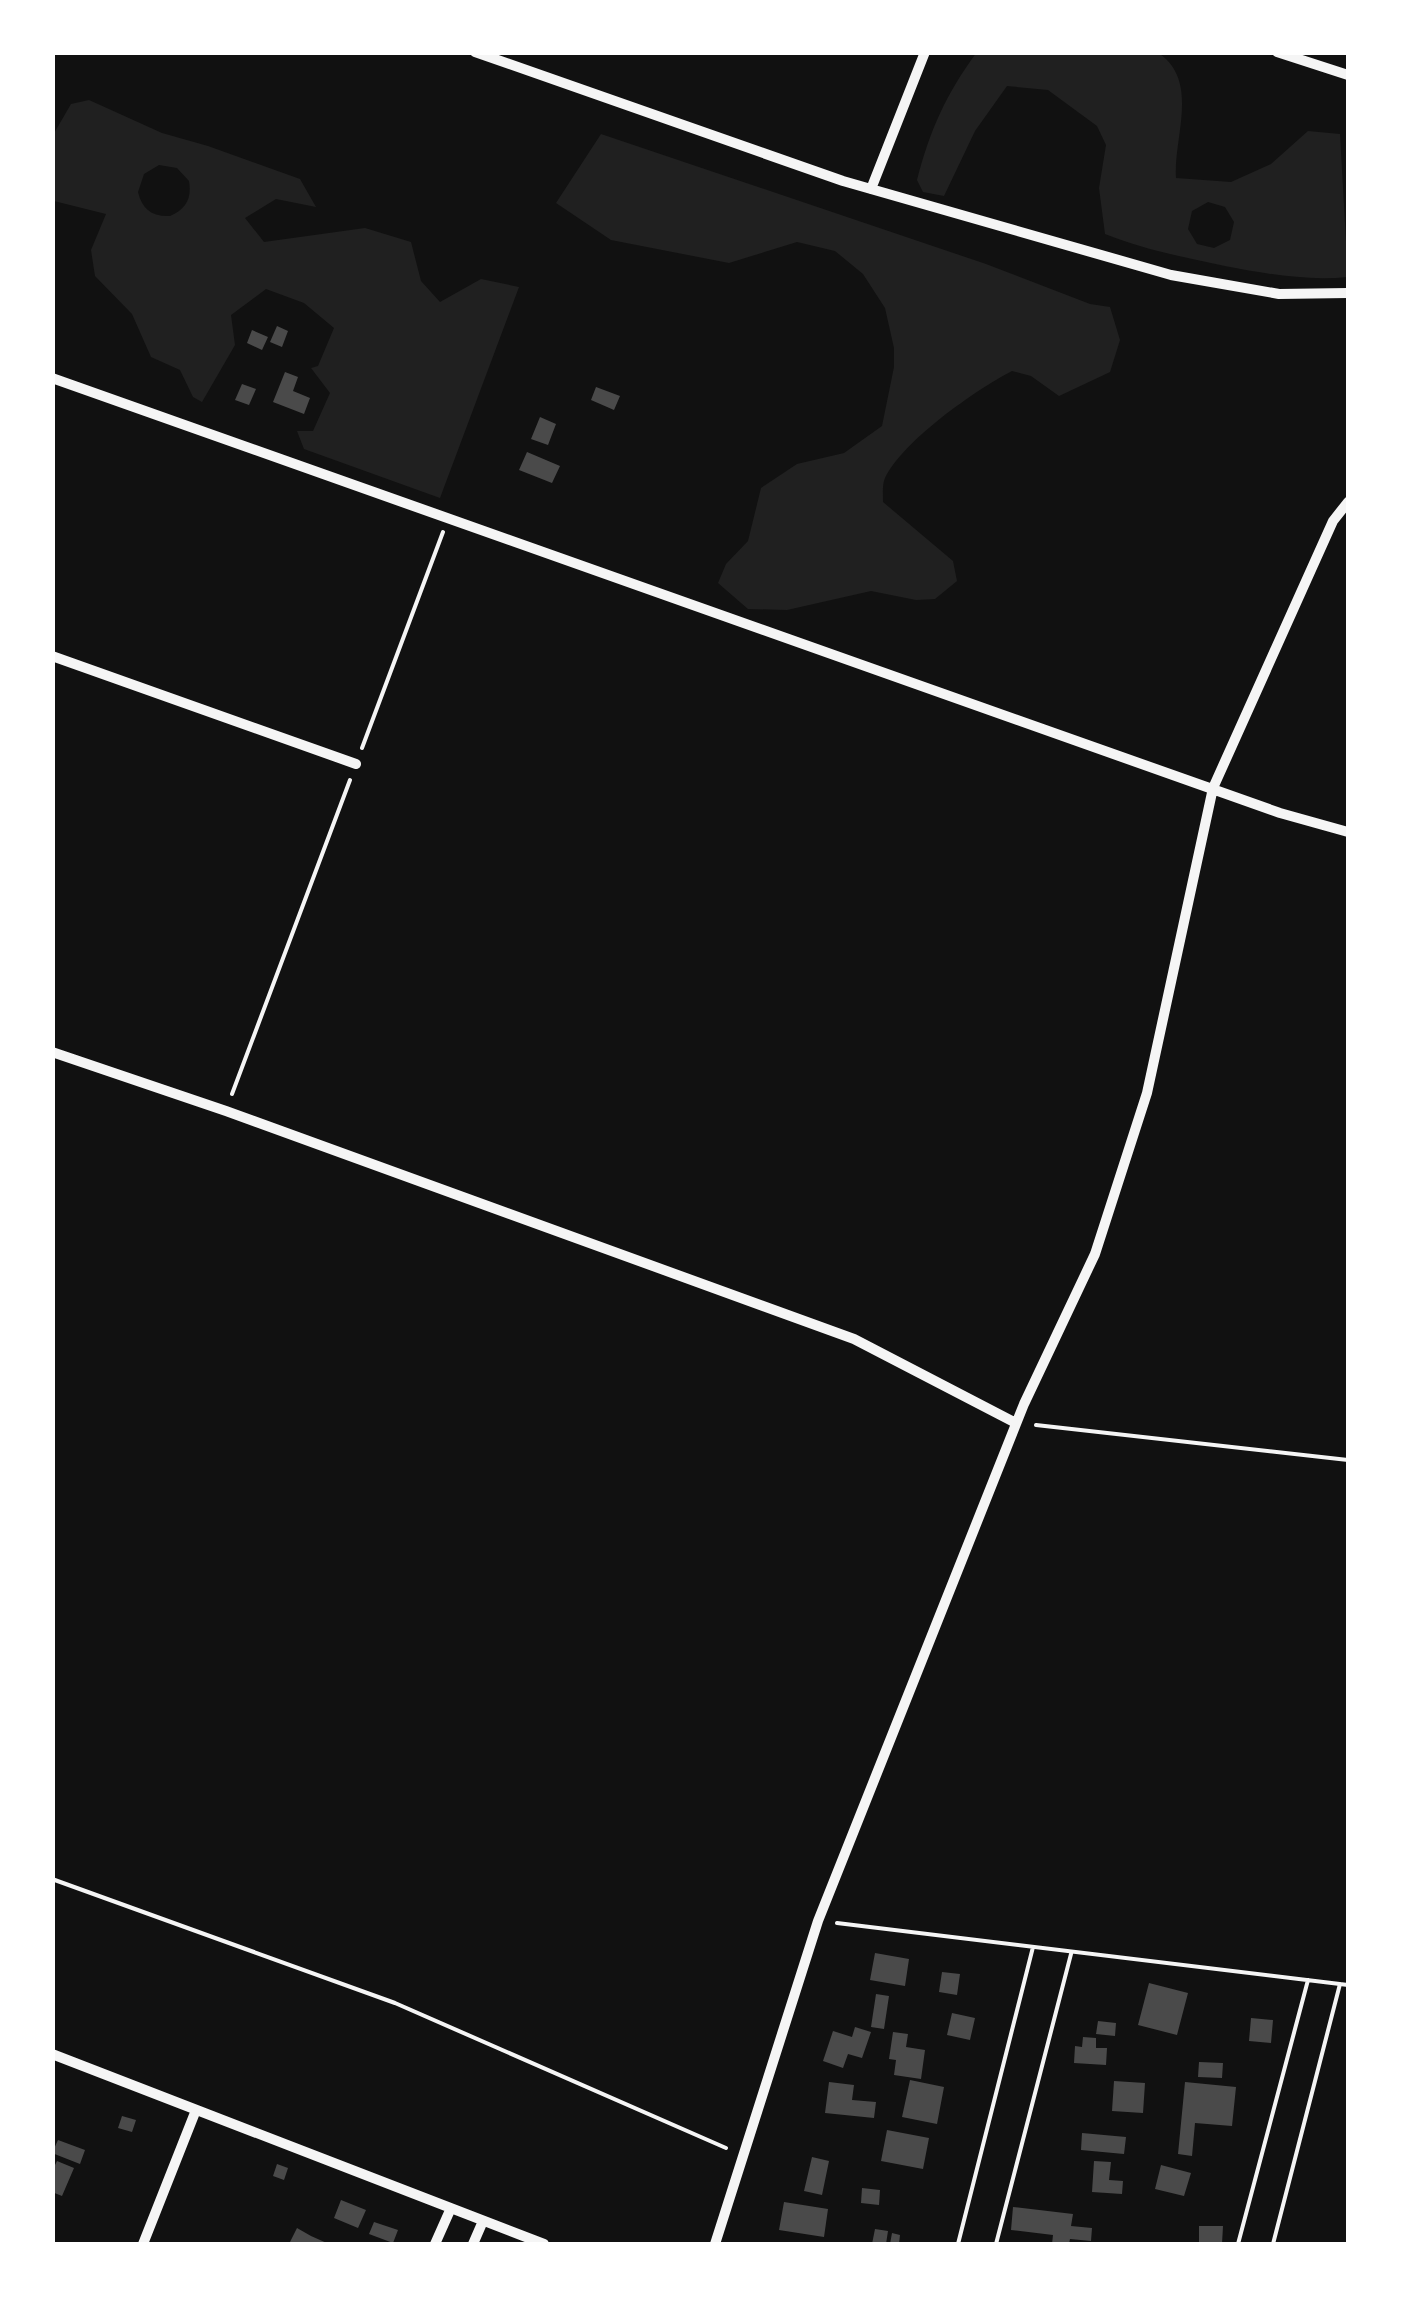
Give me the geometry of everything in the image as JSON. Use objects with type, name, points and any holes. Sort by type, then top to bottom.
[{"type":"street","points":[[475,52],[872,189],[1171,276],[1278,294],[1348,293]]},
{"type":"street","points":[[872,189],[925,52]]},
{"type":"street","points":[[1277,52],[1348,74]]},
{"type":"street","points":[[52,378],[1280,813],[1348,832]]},
{"type":"street","points":[[715,2244],[818,1921],[1016,1423],[1095,1254],[1147,1093],[1213,788],[1333,521],[1348,502]]},
{"type":"street","points":[[52,656],[356,764]]},
{"type":"street","points":[[52,1052],[226,1111],[854,1339],[1016,1423]]},
{"type":"street","points":[[52,2054],[544,2244]]},
{"type":"street","points":[[143,2244],[196,2110]]},
{"type":"street","points":[[436,2244],[451,2208]]},
{"type":"street","points":[[473,2244],[483,2221]]},
{"type":"path","points":[[226,1111],[448,518]]},
{"type":"path","points":[[1016,1423],[1348,1460]]},
{"type":"path","points":[[52,1880],[395,2003],[743,2155]]},
{"type":"path","points":[[818,1921],[1348,1985]]},
{"type":"path","points":[[958,2244],[1033,1947]]},
{"type":"path","points":[[996,2244],[1071,1952]]},
{"type":"path","points":[[1238,2244],[1308,1980]]},
{"type":"path","points":[[1273,2244],[1340,1984]]},
{"type":"shaded area","points":[[977,52],[1157,52],[1170,64],[1182,94],[1176,178],[1231,182],[1271,164],[1308,131],[1340,134],[1348,277],[1302,277],[1241,269],[1164,253],[1105,234],[1099,188],[1106,145],[1097,126],[1048,90],[1007,86],[975,131],[944,196],[923,192],[917,180],[927,145]],"holes":[[[1208,202],[1225,207],[1234,222],[1230,240],[1214,248],[1197,244],[1188,229],[1192,211]]]},
{"type":"shaded area","points":[[89,100],[162,133],[300,179],[316,207],[276,199],[245,218],[264,242],[365,228],[411,242],[421,281],[440,302],[481,279],[519,287],[440,498],[304,449],[297,431],[313,431],[330,393],[311,368],[318,366],[334,328],[304,303],[266,289],[231,315],[235,345],[202,402],[193,397],[180,370],[151,357],[132,314],[95,276],[91,250],[106,214],[54,201],[53,135],[71,104]],"holes":[[[159,165],[177,168],[189,181],[187,203],[170,216],[153,213],[142,203],[138,192],[144,174]]]},
{"type":"shaded area","points":[[601,134],[986,264],[1090,304],[1110,307],[1120,340],[1110,372],[1059,396],[1031,376],[1012,371],[924,433],[894,463],[885,478],[883,502],[953,561],[957,581],[935,599],[916,600],[871,591],[787,610],[748,609],[718,583],[726,564],[748,541],[761,488],[797,464],[844,453],[882,426],[894,367],[885,308],[863,274],[835,251],[797,242],[729,263],[611,240],[556,203]]},
{"type":"building","points":[[277,326],[288,331],[282,347],[270,342]]},
{"type":"building","points":[[252,330],[268,337],[262,350],[247,343]]},
{"type":"building","points":[[285,372],[298,377],[293,391],[310,398],[304,414],[273,402]]},
{"type":"building","points":[[242,384],[256,389],[249,405],[235,400]]},
{"type":"building","points":[[596,387],[620,396],[614,410],[591,400]]},
{"type":"building","points":[[540,417],[556,424],[548,445],[531,439]]},
{"type":"building","points":[[527,452],[560,466],[552,483],[519,470]]},
{"type":"building","points":[[875,1953],[909,1959],[905,1986],[870,1980]]},
{"type":"building","points":[[942,1972],[960,1974],[957,1995],[939,1992]]},
{"type":"building","points":[[1149,1983],[1188,1993],[1177,2035],[1138,2025]]},
{"type":"building","points":[[876,1994],[889,1996],[884,2029],[871,2027]]},
{"type":"building","points":[[952,2013],[975,2018],[970,2040],[947,2035]]},
{"type":"building","points":[[1251,2018],[1273,2020],[1271,2043],[1249,2041]]},
{"type":"building","points":[[1098,2021],[1116,2023],[1115,2036],[1096,2034]]},
{"type":"building","points":[[855,2027],[871,2032],[862,2058],[848,2054],[843,2068],[823,2061],[833,2031],[852,2037]]},
{"type":"building","points":[[893,2032],[908,2034],[906,2047],[925,2050],[921,2079],[894,2075],[896,2060],[889,2059]]},
{"type":"building","points":[[1083,2037],[1096,2038],[1096,2048],[1107,2048],[1106,2065],[1074,2063],[1075,2046],[1082,2047]]},
{"type":"building","points":[[1199,2062],[1223,2063],[1222,2078],[1198,2077]]},
{"type":"building","points":[[910,2080],[944,2087],[937,2124],[902,2117]]},
{"type":"building","points":[[1114,2081],[1145,2083],[1143,2113],[1112,2111]]},
{"type":"building","points":[[829,2082],[854,2085],[852,2100],[876,2102],[874,2118],[825,2113]]},
{"type":"building","points":[[1185,2082],[1236,2087],[1232,2126],[1195,2123],[1192,2156],[1178,2154]]},
{"type":"building","points":[[122,2116],[136,2120],[132,2132],[118,2128]]},
{"type":"building","points":[[887,2130],[929,2138],[923,2169],[881,2161]]},
{"type":"building","points":[[1082,2133],[1126,2137],[1124,2154],[1081,2150]]},
{"type":"building","points":[[58,2140],[85,2150],[80,2164],[52,2153]]},
{"type":"building","points":[[812,2157],[829,2161],[822,2195],[804,2191]]},
{"type":"building","points":[[57,2161],[74,2168],[62,2196],[52,2192],[52,2171]]},
{"type":"building","points":[[1094,2161],[1111,2162],[1109,2180],[1123,2181],[1122,2194],[1092,2192]]},
{"type":"building","points":[[277,2164],[288,2168],[284,2180],[273,2176]]},
{"type":"building","points":[[1161,2165],[1191,2173],[1184,2196],[1155,2189]]},
{"type":"building","points":[[862,2188],[880,2190],[879,2205],[861,2203]]},
{"type":"building","points":[[341,2200],[366,2210],[358,2228],[334,2218]]},
{"type":"building","points":[[784,2202],[828,2209],[824,2237],[779,2230]]},
{"type":"building","points":[[1013,2207],[1073,2214],[1071,2226],[1092,2228],[1091,2241],[1070,2239],[1069,2244],[1052,2244],[1053,2235],[1011,2230]]},
{"type":"building","points":[[374,2222],[398,2230],[393,2243],[369,2234]]},
{"type":"building","points":[[1199,2226],[1223,2226],[1222,2244],[1199,2244]]},
{"type":"building","points":[[297,2228],[311,2236],[329,2244],[289,2244]]},
{"type":"building","points":[[875,2229],[888,2231],[886,2244],[872,2244]]},
{"type":"building","points":[[892,2233],[900,2235],[899,2244],[890,2244]]}]
